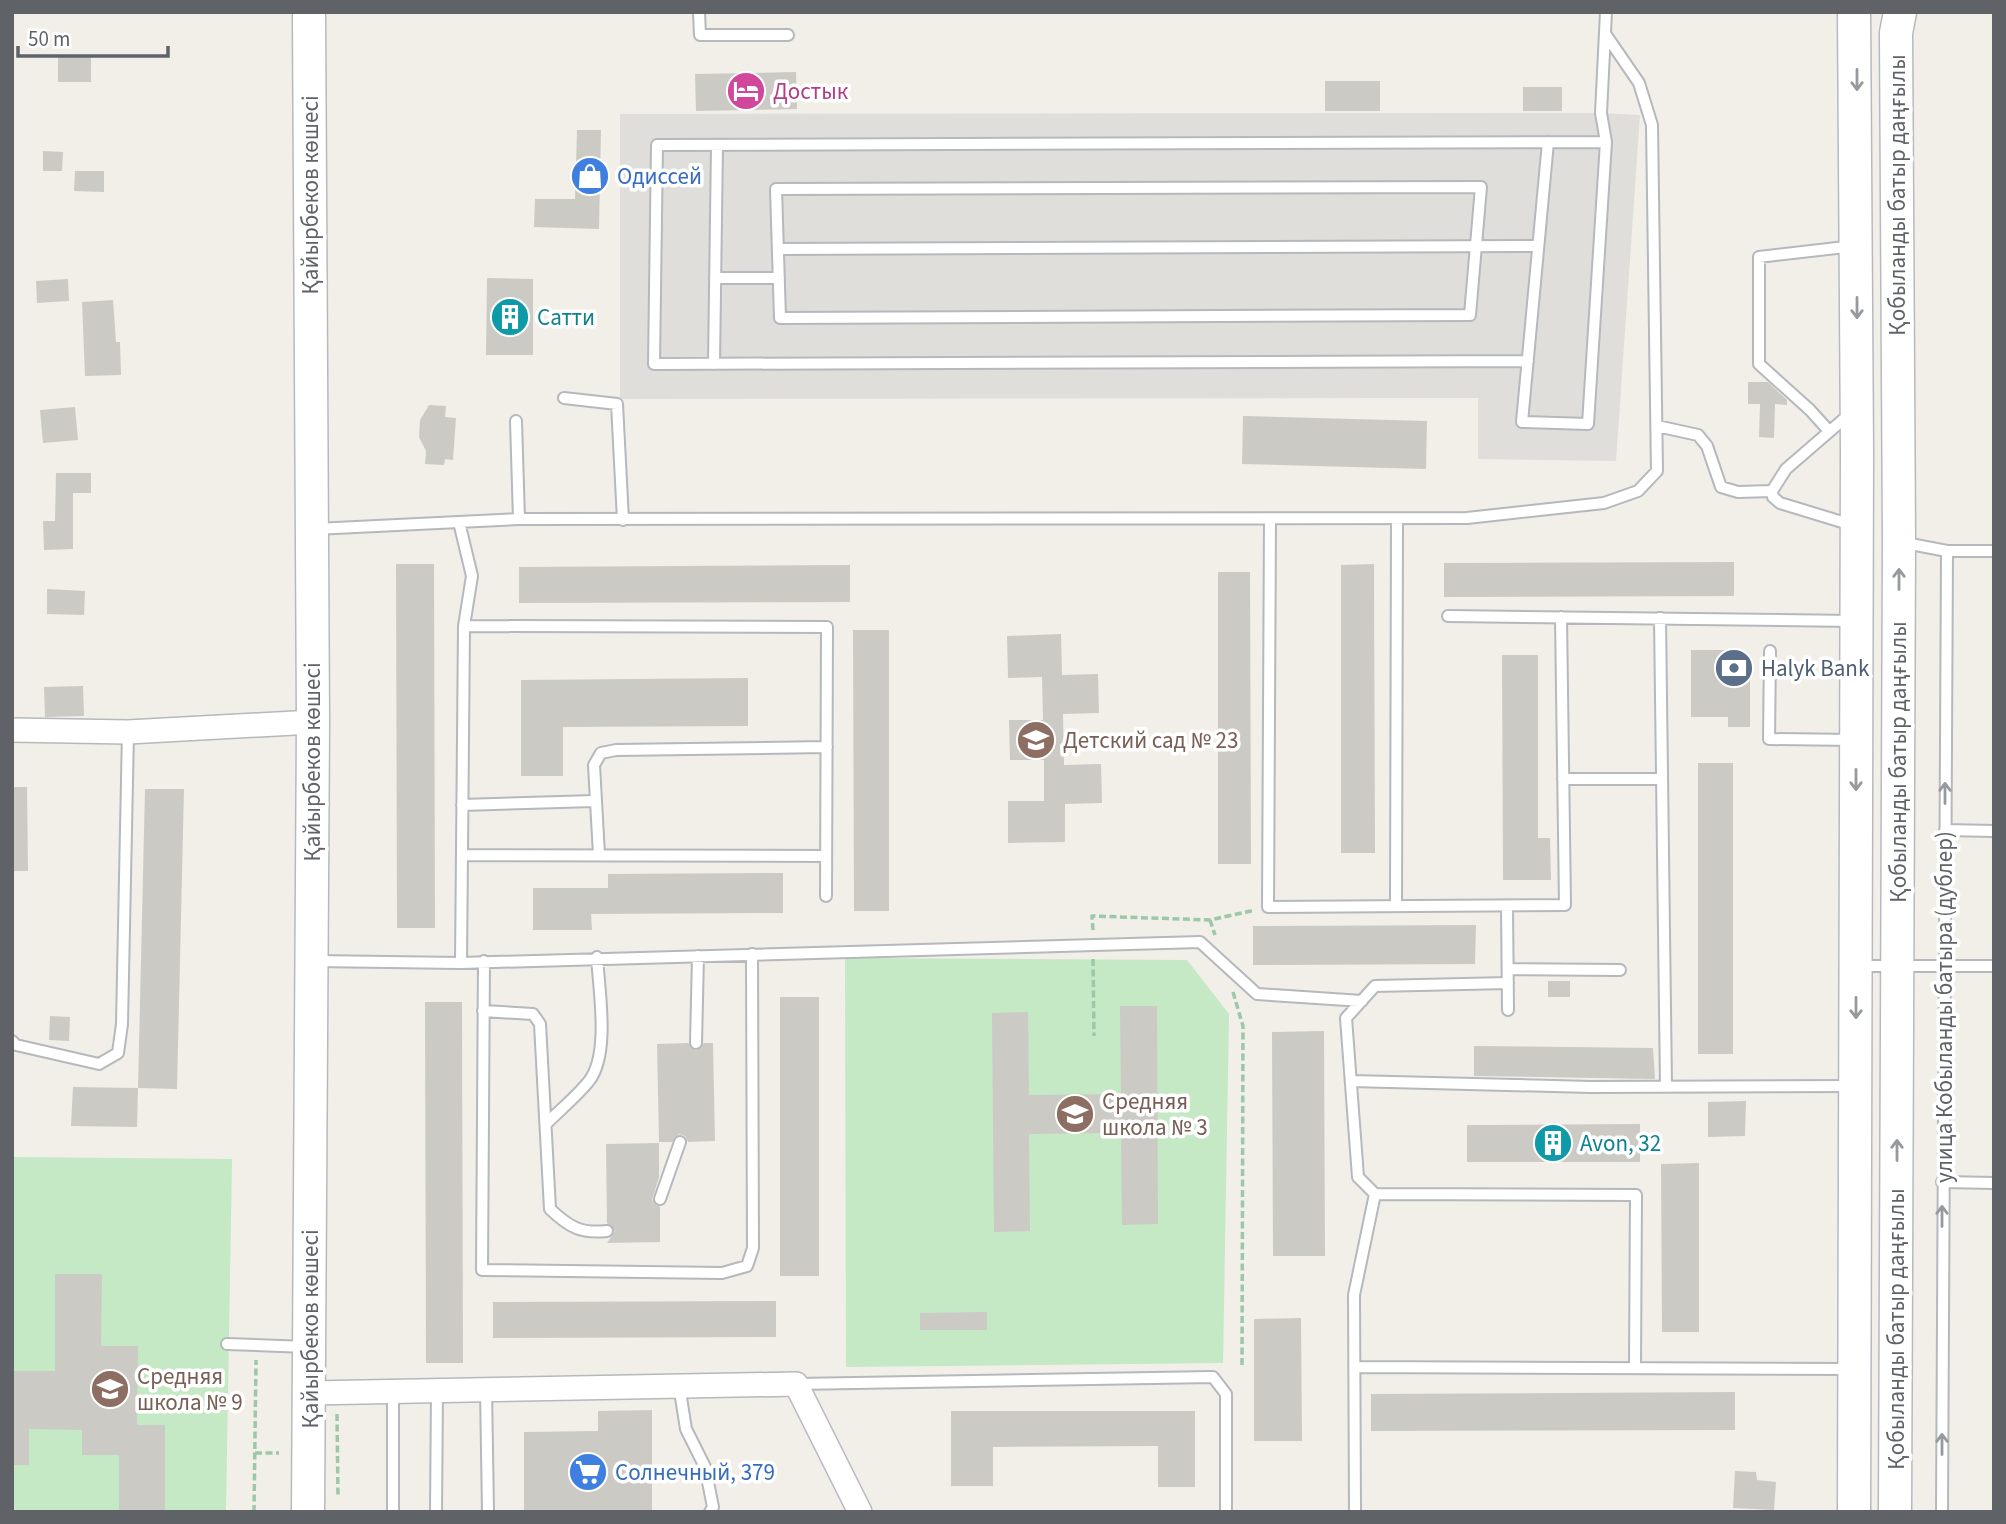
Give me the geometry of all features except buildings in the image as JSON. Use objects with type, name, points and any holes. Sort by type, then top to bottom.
[{"type":"street","name":"Қайырбеков көшесі","points":[[308,1512],[324,1393],[310,1347],[313,722],[309,12]]},
{"type":"street","name":"Қобыланды батыр даңғылы","points":[[1854,12],[1857,246],[1854,1512]]},
{"type":"street","name":"Қобыланды батыр даңғылы","points":[[1895,1512],[1899,542],[1896,33],[1900,12]]},
{"type":"street","points":[[12,730],[128,732],[313,722]]},
{"type":"street","points":[[324,1393],[796,1384],[860,1512]]},
{"type":"lane","points":[[699,12],[700,35],[788,35]]},
{"type":"lane","points":[[1548,142],[1522,422],[1588,424],[1606,142],[1601,113],[1606,12]]},
{"type":"lane","points":[[310,529],[519,519],[1467,519],[1604,503],[1638,491],[1657,471],[1652,125],[1639,83],[1606,34]]},
{"type":"lane","points":[[1528,361],[654,365],[657,145],[1606,142]]},
{"type":"lane","points":[[714,364],[717,145]]},
{"type":"lane","points":[[1481,187],[1470,315],[780,318],[778,248],[776,190],[1481,187]]},
{"type":"lane","points":[[778,248],[1538,246]]},
{"type":"lane","points":[[1829,432],[1810,410],[1759,364],[1759,257],[1857,246]]},
{"type":"lane","points":[[715,278],[779,278]]},
{"type":"lane","points":[[564,398],[617,404],[622,520]]},
{"type":"lane","points":[[1857,408],[1786,469],[1772,491],[1773,498],[1780,503],[1857,527]]},
{"type":"lane","points":[[516,421],[519,519]]},
{"type":"lane","points":[[1657,426],[1698,435],[1707,446],[1721,487],[1738,492],[1772,491]]},
{"type":"lane","points":[[1270,519],[1268,907],[1565,905],[1561,617]]},
{"type":"lane","points":[[1396,906],[1397,519]]},
{"type":"lane","points":[[459,522],[472,576],[464,626],[461,962]]},
{"type":"lane","points":[[1899,542],[1947,551],[1994,551]]},
{"type":"lane","name":"улица Кобыланды батыра (дублер)","points":[[1942,1512],[1947,551]]},
{"type":"lane","points":[[1448,616],[1857,621]]},
{"type":"lane","points":[[1660,618],[1666,1087]]},
{"type":"lane","points":[[464,626],[827,627],[826,896]]},
{"type":"lane","points":[[1770,651],[1769,738],[1857,740]]},
{"type":"lane","points":[[12,1041],[16,1045],[99,1063],[118,1053],[128,732]]},
{"type":"lane","points":[[599,855],[594,765],[601,753],[616,750],[827,747]]},
{"type":"lane","points":[[1563,779],[1662,779]]},
{"type":"lane","points":[[462,805],[595,801]]},
{"type":"lane","points":[[1945,830],[1994,831]]},
{"type":"lane","points":[[462,855],[826,856]]},
{"type":"lane","points":[[1507,906],[1508,1010]]},
{"type":"lane","points":[[311,961],[461,962],[1200,942],[1257,994],[1362,1001]]},
{"type":"lane","points":[[484,961],[482,1270],[722,1273],[747,1266],[753,1248],[752,954]]},
{"type":"lane","points":[[696,1043],[698,956]]},
{"type":"lane","points":[[547,1124],[590,1080],[597,1067],[601,1051],[597,957]]},
{"type":"lane","points":[[1856,966],[1994,966]]},
{"type":"lane","points":[[1508,969],[1620,970]]},
{"type":"lane","points":[[1508,983],[1375,986],[1346,1018],[1358,1177],[1375,1194],[1636,1195],[1635,1368]]},
{"type":"lane","points":[[483,1011],[533,1014],[540,1024],[550,1209],[567,1225],[587,1233],[607,1231]]},
{"type":"lane","points":[[1351,1081],[1666,1087],[1856,1086]]},
{"type":"lane","points":[[660,1199],[680,1142]]},
{"type":"lane","points":[[1942,1182],[1994,1182]]},
{"type":"lane","points":[[1355,1512],[1354,1295],[1375,1194]]},
{"type":"lane","points":[[227,1344],[310,1347]]},
{"type":"lane","points":[[1355,1367],[1854,1369]]},
{"type":"lane","points":[[796,1384],[1213,1377],[1226,1394],[1226,1512]]},
{"type":"lane","points":[[679,1385],[686,1429],[705,1467],[713,1507],[710,1512]]},
{"type":"lane","points":[[486,1389],[488,1512]]},
{"type":"lane","points":[[393,1391],[393,1512]]},
{"type":"lane","points":[[436,1512],[437,1391]]},
{"type":"path","points":[[1210,920],[1243,1026],[1242,1368]]},
{"type":"path","points":[[254,1512],[256,1345]]},
{"type":"path","points":[[324,1393],[338,1496]]},
{"type":"path","points":[[255,1453],[279,1453]]},
{"type":"shaded area","points":[[620,114],[1640,115],[1616,461],[1478,459],[1478,398],[620,399]]},
{"type":"shaded area","points":[[1994,502],[1994,895],[1992,895]]},
{"type":"green space","points":[[845,958],[1187,960],[1229,1014],[1223,1363],[846,1367]]},
{"type":"green space","points":[[12,1157],[232,1159],[226,1512],[12,1512]]},
{"type":"place","name":"Достык","points":[[746,91]]},
{"type":"place","name":"Одиссей","points":[[590,176]]},
{"type":"place","name":"Сатти","points":[[510,317]]},
{"type":"place","name":"Halyk Bank","points":[[1734,668]]},
{"type":"place","name":"Детский сад № 23","points":[[1036,740]]},
{"type":"place","name":"Средняя школа № 3","points":[[1075,1114]]},
{"type":"place","name":"Avon, 32","points":[[1553,1143]]},
{"type":"place","name":"Средняя школа № 9","points":[[110,1389]]},
{"type":"place","name":"Солнечный, 379","points":[[588,1472]]}]
